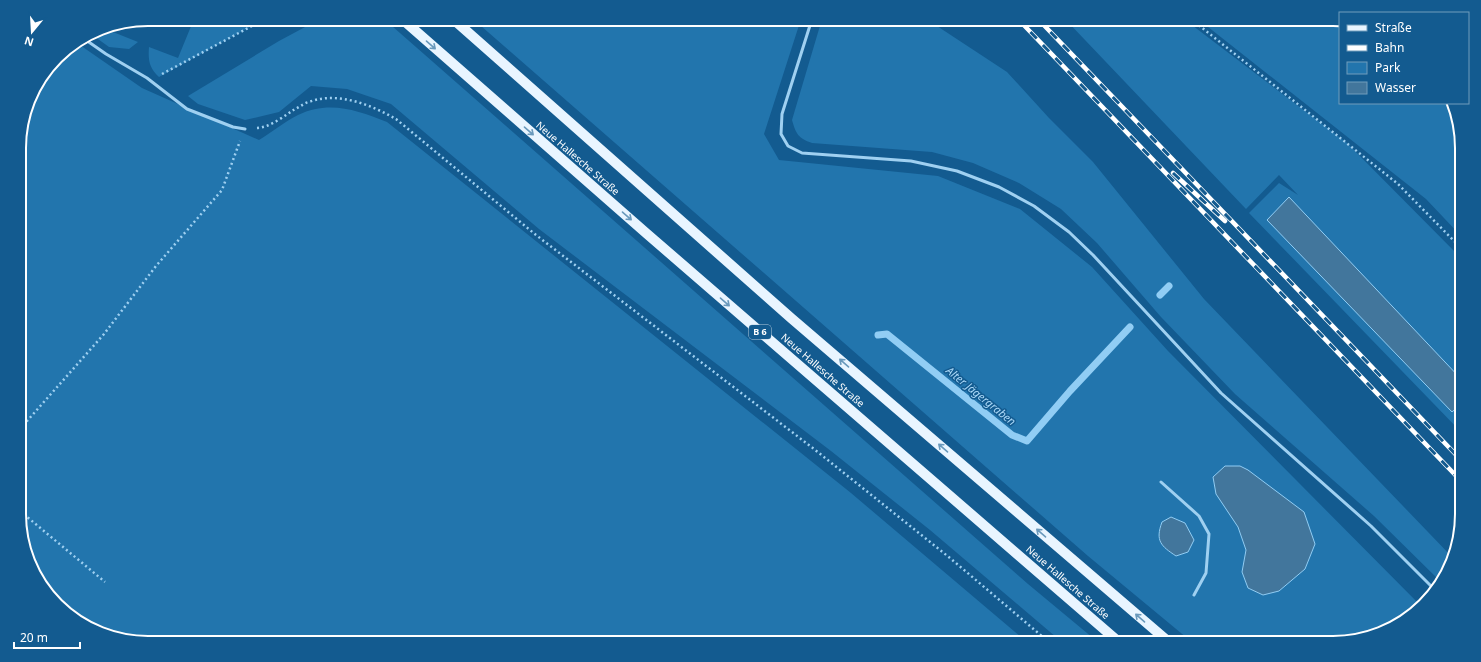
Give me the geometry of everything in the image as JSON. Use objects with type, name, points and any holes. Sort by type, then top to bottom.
[{"type":"main road","name":"Neue Hallesche Straße","points":[[410,26],[640,228],[1112,636]]},
{"type":"main road","name":"Neue Hallesche Straße","points":[[461,26],[791,318],[1162,636]]},
{"type":"lane","points":[[810,26],[782,114],[781,134],[788,146],[802,153],[911,161],[957,171],[999,187],[1034,206],[1069,232],[1221,392],[1371,526],[1431,586]]},
{"type":"lane","points":[[88,41],[106,54],[148,78],[187,109],[233,127],[245,129]]},
{"type":"lane","points":[[1160,482],[1199,516],[1209,534],[1206,573],[1194,595]]},
{"type":"path","points":[[148,78],[166,73],[252,26]]},
{"type":"path","points":[[1200,26],[1398,184],[1455,242]]},
{"type":"path","points":[[26,422],[104,334],[156,266],[222,190],[245,129],[260,128],[273,123],[307,102],[322,98],[355,101],[380,110],[396,119],[536,235],[814,449],[950,558],[1042,636]]},
{"type":"path","points":[[26,516],[105,582]]},
{"type":"green space","points":[[191,26],[251,26],[159,77],[150,64],[149,47],[178,58]]},
{"type":"green space","points":[[307,26],[392,26],[1028,584],[1091,636],[1055,636],[930,530],[831,451],[539,229],[391,104],[347,89],[311,86],[279,112],[245,120],[198,104],[188,96],[279,41]]},
{"type":"green space","points":[[481,26],[799,26],[764,134],[779,160],[938,176],[1020,209],[1092,267],[1168,351],[1417,602],[1407,611],[1387,623],[1372,630],[1357,634],[1341,636],[1185,636],[1088,556]],"holes":[[[1238,527],[1279,591],[1263,595],[1248,588],[1242,572],[1246,550]]]},
{"type":"green space","points":[[820,26],[937,26],[1007,72],[1049,118],[1093,162],[1204,299],[1449,553],[1437,578],[1374,516],[1235,394],[1161,317],[1097,243],[1061,209],[1019,183],[973,163],[932,152],[812,143],[798,135],[792,120]]},
{"type":"green space","points":[[1072,26],[1193,26],[1347,143],[1455,252],[1455,426],[1249,213],[1279,183],[1298,195],[1279,175],[1246,209]]},
{"type":"green space","points":[[1207,26],[1339,26],[1339,104],[1447,104],[1454,132],[1455,230],[1426,199]]},
{"type":"green space","points":[[111,31],[138,42],[129,49],[109,47],[96,38]]},
{"type":"green space","points":[[81,46],[142,88],[259,140],[298,115],[321,108],[343,108],[387,122],[851,493],[1020,636],[140,636],[124,634],[101,627],[74,611],[51,588],[35,561],[27,530],[26,140],[30,116],[35,101],[56,68],[68,56]]},
{"type":"water","points":[[1289,197],[1455,373],[1455,409],[1452,412],[1267,220]]},
{"type":"water","points":[[1225,466],[1240,466],[1248,470],[1304,512],[1315,544],[1305,569],[1279,591],[1263,595],[1248,588],[1242,572],[1246,550],[1238,527],[1216,494],[1213,477]]},
{"type":"water","points":[[1171,517],[1185,523],[1194,540],[1188,552],[1176,556],[1163,546],[1159,538],[1162,522]]},
{"type":"waterway","name":"Alter Jägergraben","points":[[1160,295],[1169,286]]},
{"type":"waterway","name":"Alter Jägergraben","points":[[878,335],[887,334],[1012,435],[1027,441],[1070,391],[1130,327]]},
{"type":"railway","points":[[1025,26],[1455,475]]},
{"type":"railway","points":[[1045,26],[1455,454]]},
{"type":"railway","points":[[1173,173],[1225,221]]}]
